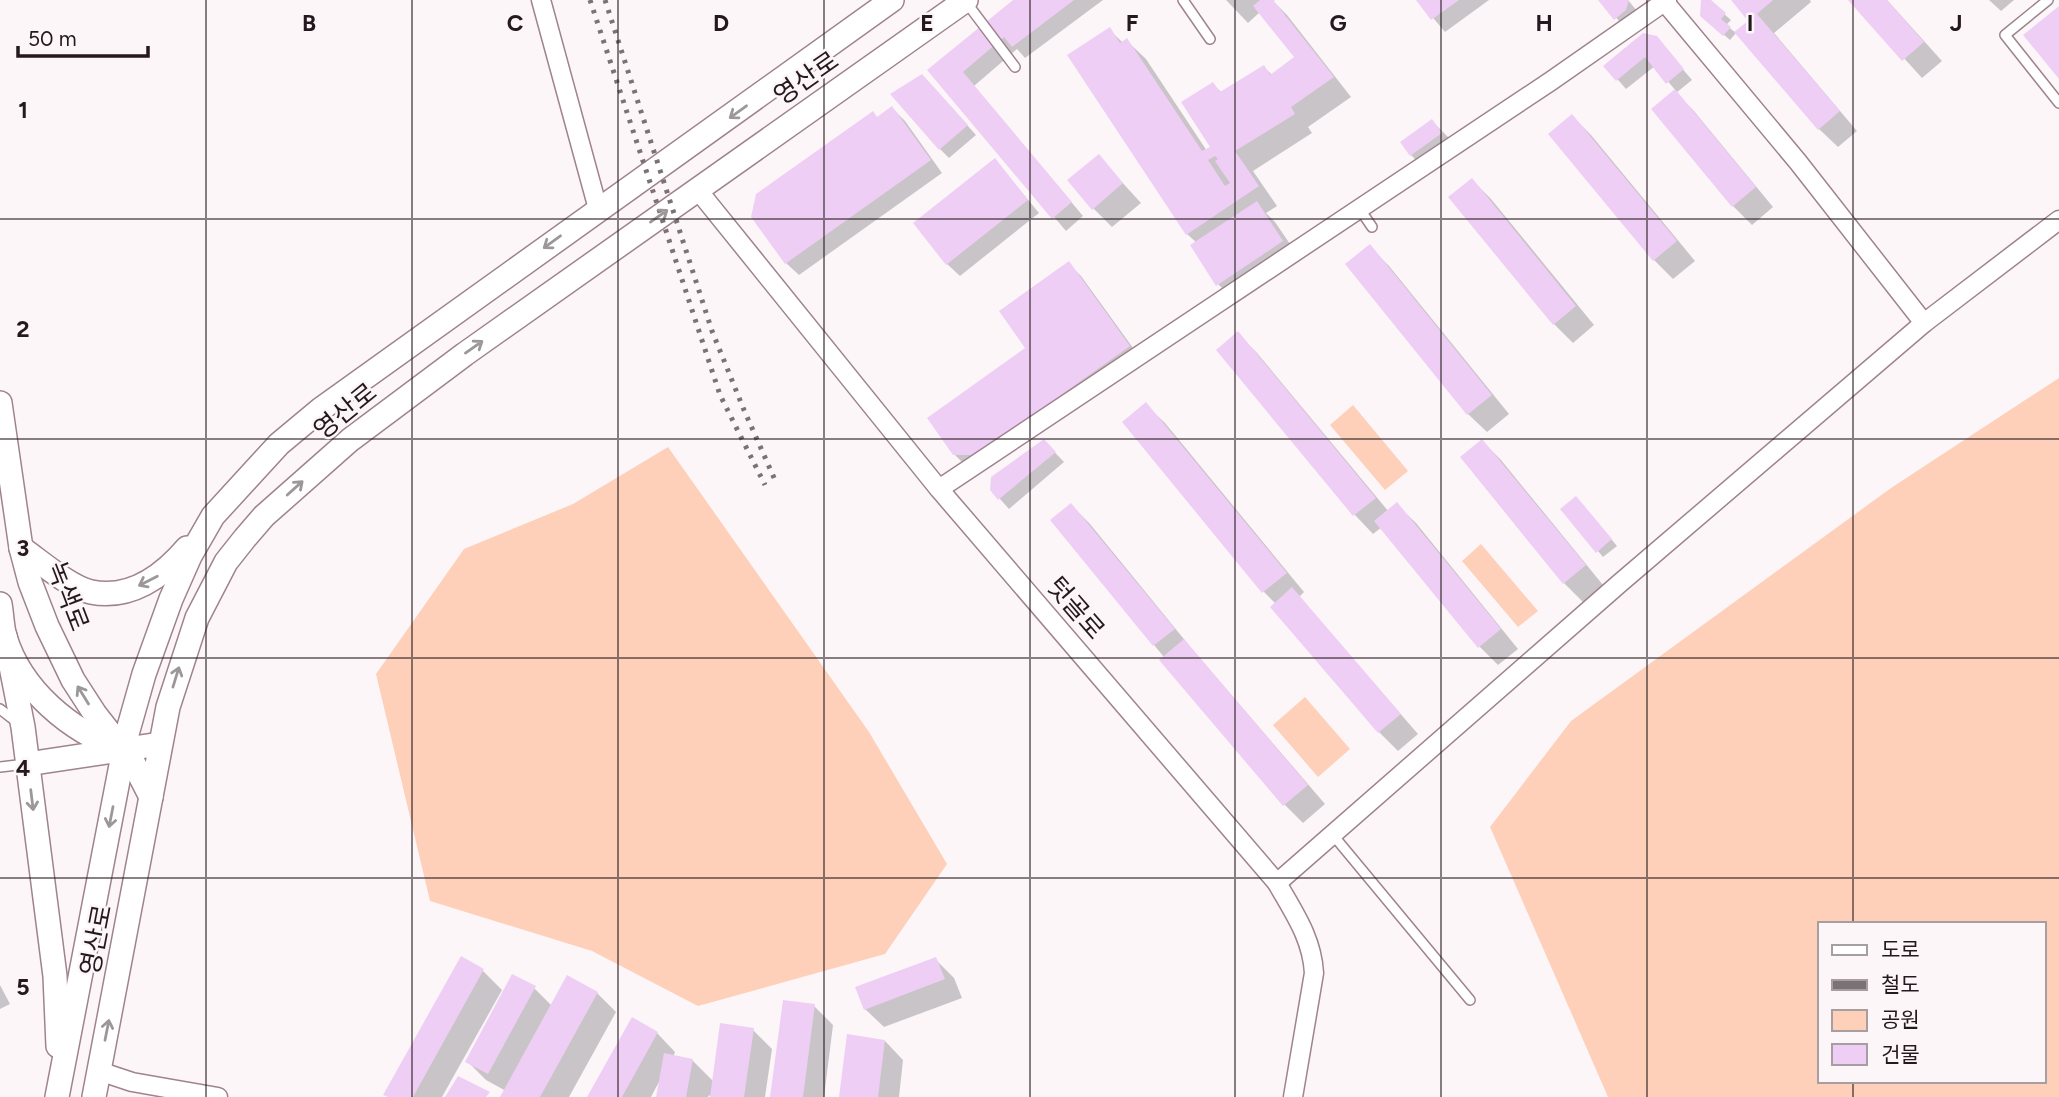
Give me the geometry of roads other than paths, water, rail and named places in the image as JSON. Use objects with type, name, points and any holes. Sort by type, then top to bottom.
[{"type":"street","points":[[541,0],[598,209]]},
{"type":"street","name":"영산로","points":[[58,1092],[124,750],[144,674],[171,599],[190,556],[213,516],[279,444],[321,410],[892,0]]},
{"type":"street","name":"영산로","points":[[94,1097],[160,744],[177,673],[197,618],[226,562],[264,516],[359,432],[965,0]]},
{"type":"street","points":[[939,489],[1665,1],[1798,162],[1924,323]]},
{"type":"street","name":"텃골로","points":[[697,189],[939,489],[1277,883],[1307,935],[1313,954],[1314,973],[1293,1097]]},
{"type":"street","points":[[1277,883],[1620,583],[1924,323],[2059,220]]},
{"type":"street","name":"녹색로","points":[[0,403],[21,548],[30,582],[74,680],[95,714],[142,776],[151,797]]},
{"type":"street","points":[[21,548],[60,576],[90,592],[120,592],[150,582],[172,566],[213,516]]},
{"type":"street","points":[[0,604],[23,727],[55,976],[58,1092]]},
{"type":"street","points":[[5,636],[17,665],[54,710],[88,734],[124,750]]},
{"type":"street","points":[[27,764],[160,744]]},
{"type":"street","points":[[99,1071],[131,1082],[218,1097]]},
{"type":"lane","points":[[965,0],[1015,67]]},
{"type":"lane","points":[[1183,0],[1210,39]]},
{"type":"lane","points":[[2048,0],[2005,36],[2059,103]]},
{"type":"lane","points":[[1359,208],[1373,227]]},
{"type":"lane","points":[[0,709],[23,727]]},
{"type":"lane","points":[[0,767],[27,764]]},
{"type":"lane","points":[[1332,835],[1470,1000]]},
{"type":"railway","points":[[590,0],[720,395],[765,485]]},
{"type":"railway","points":[[605,0],[712,331],[775,480]]}]
